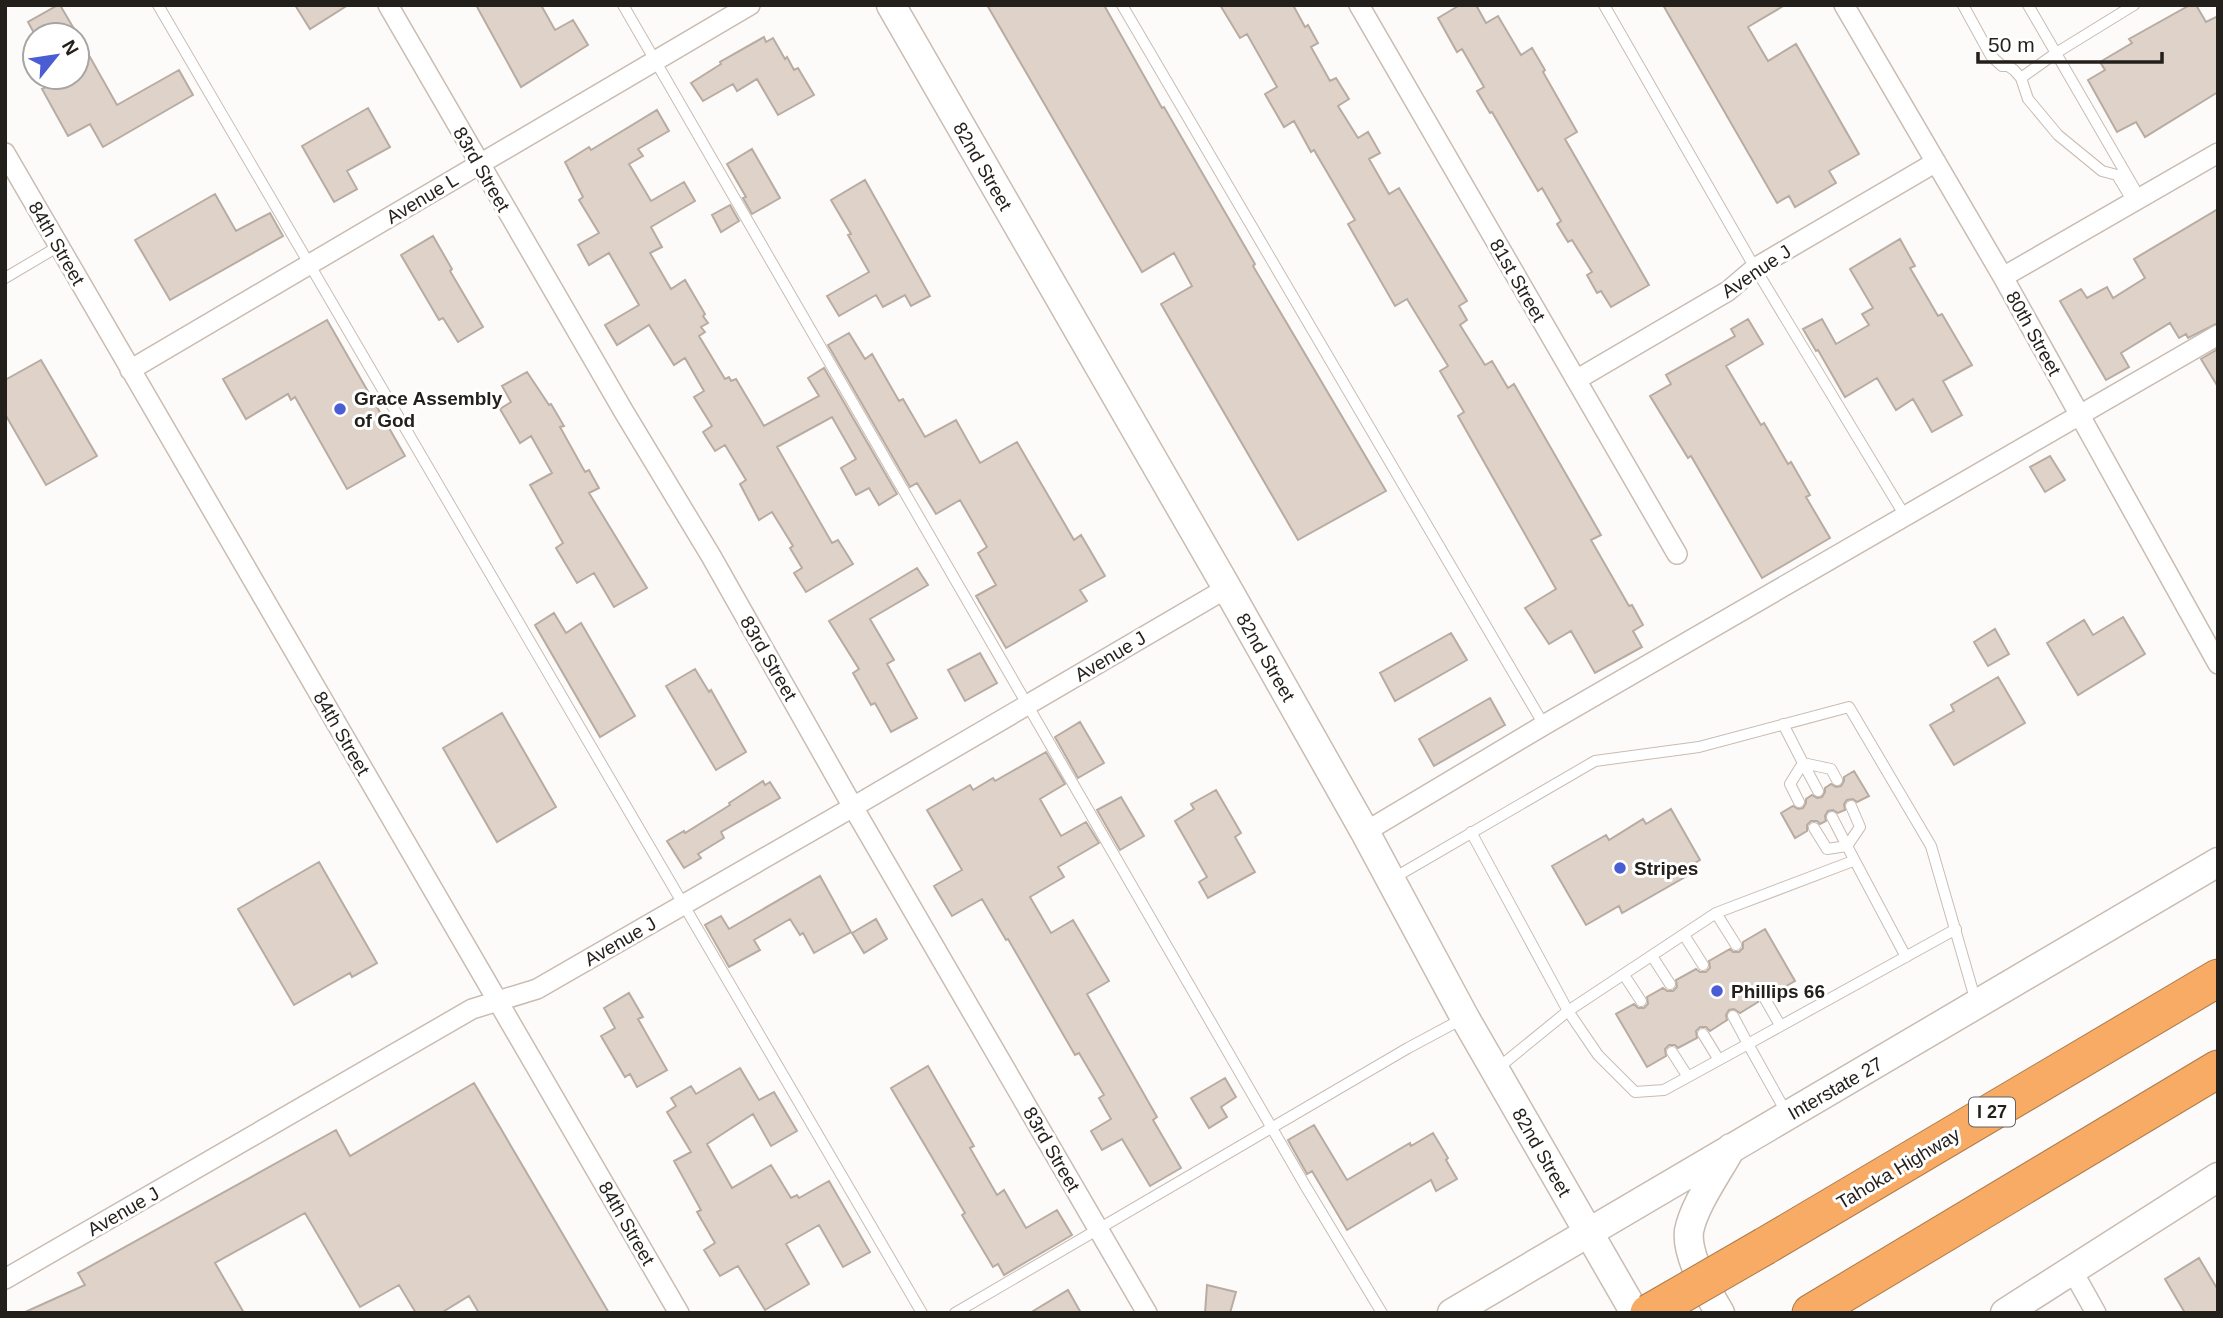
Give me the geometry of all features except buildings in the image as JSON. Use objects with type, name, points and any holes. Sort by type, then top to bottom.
[{"type":"highway","name":"Tahoka Highway","points":[[1649,1313],[2218,978]]},
{"type":"highway","points":[[1811,1313],[2218,1069]]},
{"type":"main road","name":"82nd Street","points":[[891,5],[1227,588],[1365,832],[1465,1018],[1634,1313]]},
{"type":"main road","name":"Interstate 27","points":[[1452,1313],[2218,862]]},
{"type":"main road","points":[[1720,1313],[1695,1264],[1689,1233],[1695,1213],[1731,1148]]},
{"type":"main road","points":[[2005,1313],[2218,1177]]},
{"type":"street","name":"83rd Street","points":[[388,5],[624,412],[711,556],[853,807],[1147,1313]]},
{"type":"street","name":"Avenue L","points":[[130,370],[750,5]]},
{"type":"street","name":"81st Street","points":[[1359,5],[1676,554]]},
{"type":"street","name":"80th Street","points":[[1844,5],[2003,277],[2218,664]]},
{"type":"street","name":"84th Street","points":[[5,153],[678,1313]]},
{"type":"street","points":[[2003,277],[2218,153]]},
{"type":"street","name":"Avenue J","points":[[1576,380],[1728,291],[1755,268],[1936,162]]},
{"type":"street","points":[[1365,832],[1544,725],[2218,335]]},
{"type":"street","name":"Avenue J","points":[[5,1279],[472,1009],[537,989],[1227,588]]},
{"type":"street","points":[[2072,1270],[2096,1313]]},
{"type":"lane","points":[[158,5],[922,1313]]},
{"type":"lane","points":[[623,5],[1382,1313]]},
{"type":"lane","points":[[1122,5],[1544,725]]},
{"type":"lane","points":[[1604,5],[1755,268],[1905,516]]},
{"type":"lane","points":[[1963,5],[1991,56],[2002,66],[2014,70],[2021,78],[2028,99],[2058,135],[2102,171],[2117,175],[2136,200]]},
{"type":"lane","points":[[2028,5],[2136,200]]},
{"type":"lane","points":[[2021,78],[2134,5]]},
{"type":"lane","points":[[5,278],[59,246]]},
{"type":"lane","points":[[1391,879],[1595,761],[1699,747],[1849,707],[1931,846],[1977,1005]]},
{"type":"lane","points":[[1783,724],[1818,791]]},
{"type":"lane","points":[[1803,763],[1831,769],[1837,780]]},
{"type":"lane","points":[[1799,803],[1790,784],[1803,763]]},
{"type":"lane","points":[[1814,828],[1827,849],[1847,846],[1860,827],[1851,806]]},
{"type":"lane","points":[[1832,817],[1906,957]]},
{"type":"lane","points":[[1471,832],[1568,1011],[1598,1055],[1635,1092],[1664,1090],[1956,929]]},
{"type":"lane","points":[[1495,1070],[1568,1011],[1716,913],[1853,861]]},
{"type":"lane","points":[[1716,913],[1736,945]]},
{"type":"lane","points":[[1684,935],[1703,965]]},
{"type":"lane","points":[[1652,956],[1670,984]]},
{"type":"lane","points":[[1624,975],[1640,1000]]},
{"type":"lane","points":[[1765,999],[1780,1026]]},
{"type":"lane","points":[[1733,1016],[1788,1115]]},
{"type":"lane","points":[[955,1313],[1408,1048],[1465,1018]]},
{"type":"lane","points":[[1703,1034],[1719,1060]]},
{"type":"lane","points":[[1672,1052],[1688,1077]]},
{"type":"place","name":"Grace Assembly of God","points":[[340,409]]},
{"type":"place","name":"Stripes","points":[[1620,868]]},
{"type":"place","name":"Phillips 66","points":[[1717,991]]}]
